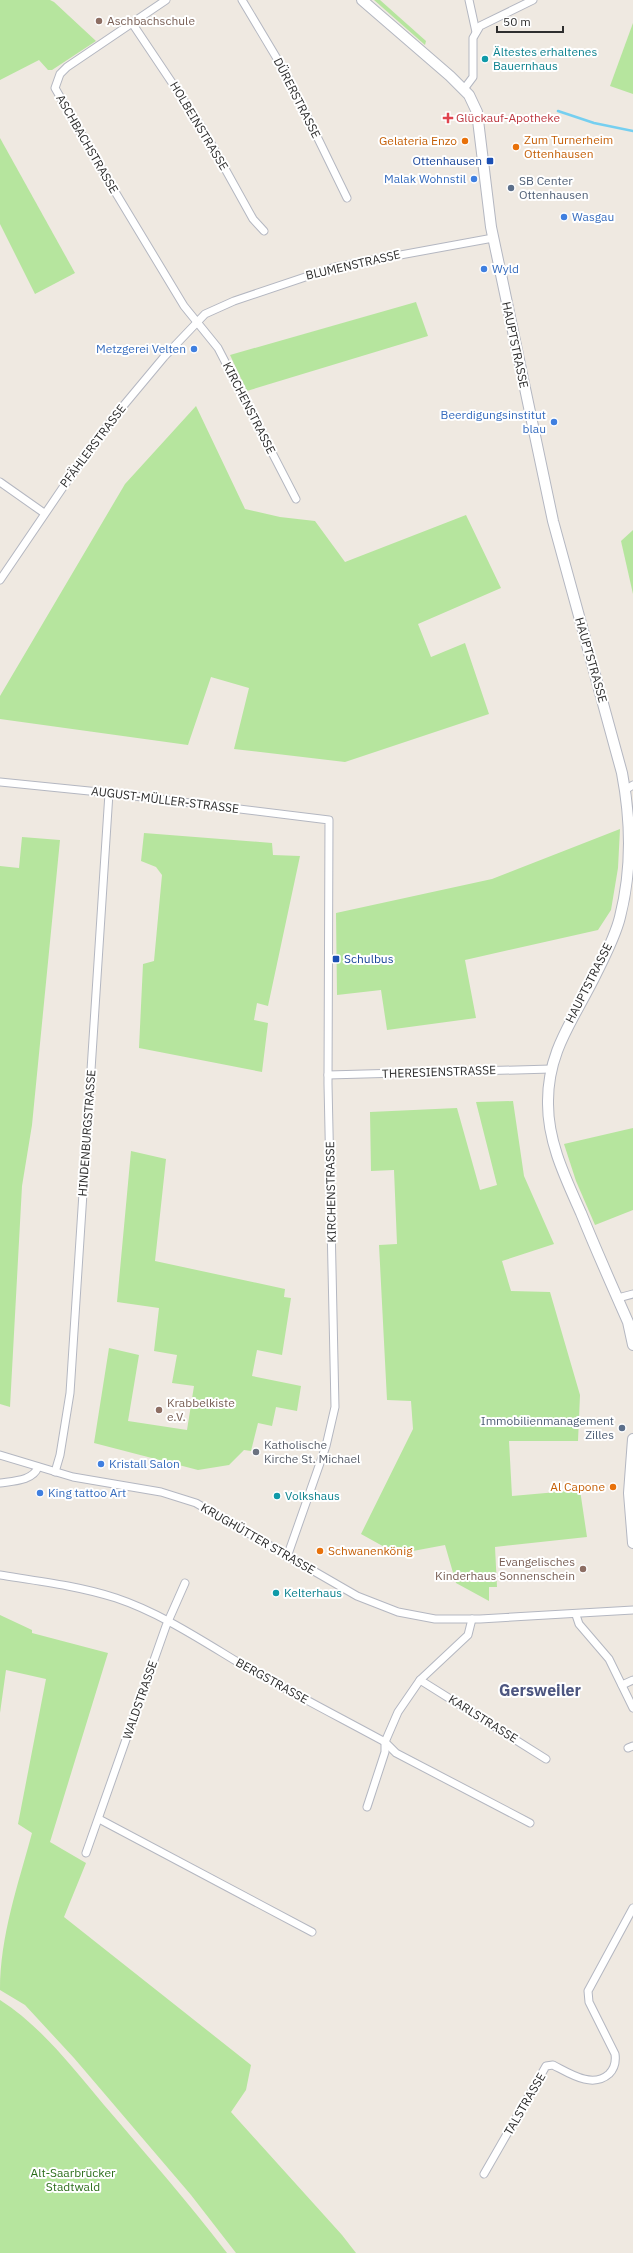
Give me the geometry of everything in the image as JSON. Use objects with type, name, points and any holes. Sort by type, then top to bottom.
[{"type":"main road","name":"HAUPTSTRASSE","points":[[362,0],[464,89],[475,105],[479,118],[493,238],[553,521],[617,753],[629,788],[629,847],[620,918],[598,971],[563,1035],[551,1069],[548,1105],[554,1142],[559,1160],[628,1322],[633,1345]]},
{"type":"main road","points":[[633,1439],[629,1501],[633,1543]]},
{"type":"street","name":"ASCHBACHSTRASSE","points":[[166,0],[67,67],[60,74],[55,88],[99,165],[184,306],[197,320]]},
{"type":"street","name":"DÜRERSTRASSE","points":[[242,0],[288,77],[347,198]]},
{"type":"street","points":[[469,0],[476,32]]},
{"type":"street","points":[[464,89],[473,77],[473,38],[476,32],[487,21],[533,0]]},
{"type":"street","name":"HOLBEINSTRASSE","points":[[132,23],[203,129],[253,218],[264,230]]},
{"type":"street","name":"BLUMENSTRASSE","points":[[197,320],[206,313],[234,301],[334,267],[493,238]]},
{"type":"street","name":"KIRCHENSTRASSE","points":[[197,320],[218,348],[296,500]]},
{"type":"street","name":"PFÄHLERSTRASSE","points":[[0,580],[44,513],[114,417],[197,320]]},
{"type":"street","points":[[0,482],[44,513]]},
{"type":"street","name":"AUGUST-MÜLLER-STRASSE","points":[[0,782],[109,793],[329,820]]},
{"type":"street","name":"HINDENBURGSTRASSE","points":[[55,1472],[60,1455],[70,1393],[109,793]]},
{"type":"street","name":"KIRCHENSTRASSE","points":[[288,1557],[326,1446],[335,1407],[328,1075],[329,820]]},
{"type":"street","name":"THERESIENSTRASSE","points":[[328,1075],[551,1069]]},
{"type":"street","points":[[618,1298],[633,1294]]},
{"type":"street","name":"KRUGHÜTTER STRASSE","points":[[0,1455],[55,1472],[181,1497],[201,1506],[357,1596],[398,1612],[435,1619],[472,1620],[576,1615],[633,1610]]},
{"type":"street","points":[[0,1483],[31,1476],[35,1473],[38,1467]]},
{"type":"street","name":"BERGSTRASSE","points":[[0,1575],[115,1598],[168,1622],[385,1742],[396,1753],[530,1823]]},
{"type":"street","name":"WALDSTRASSE","points":[[86,1853],[99,1820],[168,1622],[172,1617],[185,1583]]},
{"type":"street","points":[[576,1615],[579,1624],[609,1659],[633,1708]]},
{"type":"street","points":[[367,1807],[385,1752],[385,1742],[398,1712],[420,1680],[468,1635],[472,1620]]},
{"type":"street","name":"KARLSTRASSE","points":[[420,1680],[546,1759]]},
{"type":"street","points":[[622,1685],[633,1680]]},
{"type":"street","points":[[99,1820],[312,1932]]},
{"type":"street","name":"TALSTRASSE","points":[[484,2174],[546,2066],[553,2065],[572,2074],[590,2080],[601,2078],[612,2070],[616,2059],[615,2054],[589,2002],[588,1991],[633,1908]]},
{"type":"green space","points":[[0,0],[50,0],[96,41],[52,70],[48,70],[39,60],[0,80]]},
{"type":"green space","points":[[374,0],[380,0],[426,41],[425,45]]},
{"type":"green space","points":[[633,23],[633,94],[610,86]]},
{"type":"green space","points":[[0,138],[75,273],[35,294],[0,224]]},
{"type":"green space","points":[[416,302],[428,336],[247,391],[230,355]]},
{"type":"green space","points":[[196,406],[245,509],[280,517],[315,521],[345,562],[466,515],[501,588],[418,624],[431,657],[465,643],[489,714],[345,762],[234,749],[249,688],[211,677],[188,745],[0,719],[0,696],[125,484]]},
{"type":"green space","points":[[633,530],[633,594],[621,541]]},
{"type":"green space","points":[[620,829],[618,868],[611,910],[598,930],[465,960],[476,1018],[387,1030],[381,990],[337,995],[336,913],[492,879]]},
{"type":"green space","points":[[144,833],[272,843],[273,855],[300,856],[268,1006],[257,1003],[254,1020],[268,1023],[262,1072],[139,1048],[143,964],[154,961],[162,875],[156,867],[141,861]]},
{"type":"green space","points":[[22,837],[60,840],[32,1125],[22,1186],[10,1407],[0,1404],[0,866],[19,868]]},
{"type":"green space","points":[[513,1101],[524,1176],[554,1244],[502,1261],[511,1291],[550,1292],[580,1395],[578,1441],[509,1441],[512,1496],[580,1490],[587,1537],[495,1547],[497,1587],[489,1587],[489,1601],[456,1583],[445,1545],[397,1554],[361,1534],[413,1429],[411,1401],[387,1400],[379,1245],[397,1244],[394,1170],[371,1171],[370,1112],[457,1108],[480,1190],[497,1185],[476,1102]]},
{"type":"green space","points":[[633,1128],[633,1210],[595,1225],[576,1181],[564,1144]]},
{"type":"green space","points":[[131,1151],[166,1159],[155,1261],[285,1289],[284,1297],[291,1298],[282,1355],[257,1350],[252,1376],[301,1386],[297,1411],[276,1407],[272,1426],[258,1423],[251,1451],[244,1450],[229,1465],[198,1470],[94,1443],[109,1348],[139,1355],[128,1421],[187,1430],[194,1386],[172,1383],[177,1355],[154,1351],[159,1308],[117,1302]]},
{"type":"green space","points":[[0,1615],[32,1630],[32,1633],[108,1653],[50,1842],[86,1863],[64,1917],[251,2065],[246,2090],[231,2112],[342,2235],[356,2253],[236,2253],[191,2195],[74,2058],[25,2005],[0,1990],[6,1930],[32,1833],[18,1824],[46,1679],[6,1670],[0,1713]]},
{"type":"green space","name":"Alt-Saarbrücker Stadtwald","points":[[0,2000],[29,2022],[56,2048],[167,2178],[227,2253],[0,2253]]},
{"type":"waterway","points":[[558,111],[594,123],[633,131]]},
{"type":"place","name":"Aschbachschule","points":[[99,21]]},
{"type":"place","name":"Ältestes erhaltenes Bauernhaus","points":[[485,59]]},
{"type":"place","name":"Glückauf-Apotheke","points":[[448,118]]},
{"type":"place","name":"Gelateria Enzo","points":[[465,141]]},
{"type":"place","name":"Zum Turnerheim Ottenhausen","points":[[516,147]]},
{"type":"place","name":"Ottenhausen","points":[[490,161]]},
{"type":"place","name":"Malak Wohnstil","points":[[474,179]]},
{"type":"place","name":"SB Center Ottenhausen","points":[[511,188]]},
{"type":"place","name":"Wasgau","points":[[564,217]]},
{"type":"place","name":"Wyld","points":[[484,269]]},
{"type":"place","name":"Metzgerei Velten","points":[[194,349]]},
{"type":"place","name":"Beerdigungsinstitut blau","points":[[554,422]]},
{"type":"place","name":"Schulbus","points":[[336,959]]},
{"type":"place","name":"Krabbelkiste e.V.","points":[[159,1410]]},
{"type":"place","name":"Immobilienmanagement Zilles","points":[[622,1428]]},
{"type":"place","name":"Katholische Kirche St. Michael","points":[[256,1452]]},
{"type":"place","name":"Kristall Salon","points":[[101,1464]]},
{"type":"place","name":"Al Capone","points":[[613,1487]]},
{"type":"place","name":"King tattoo Art","points":[[40,1493]]},
{"type":"place","name":"Volkshaus","points":[[277,1496]]},
{"type":"place","name":"Schwanenkönig","points":[[320,1551]]},
{"type":"place","name":"Evangelisches Kinderhaus Sonnenschein","points":[[583,1569]]},
{"type":"place","name":"Kelterhaus","points":[[276,1593]]},
{"type":"district","name":"Gersweiler","points":[[540,1690]]}]
